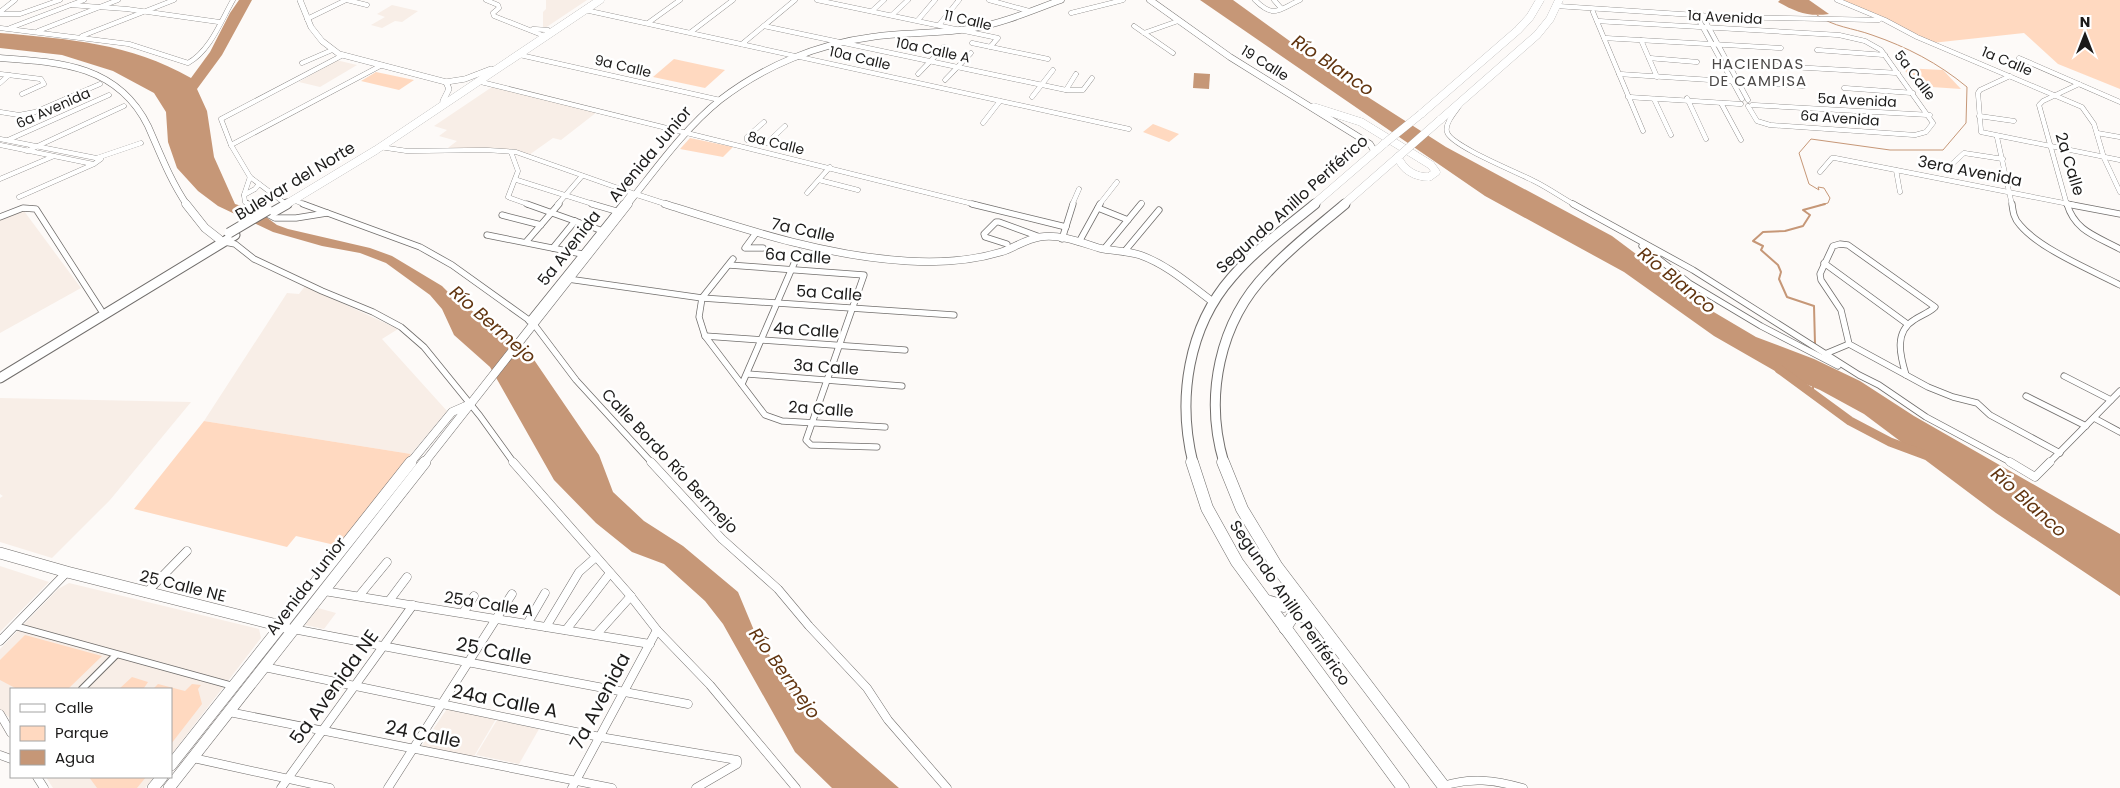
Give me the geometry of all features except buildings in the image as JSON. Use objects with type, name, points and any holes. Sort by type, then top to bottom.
[{"type":"main road","name":"Bulevar del Norte","points":[[271,211],[282,201],[443,101],[592,0]]},
{"type":"main road","name":"Bulevar del Norte","points":[[0,373],[101,310],[293,200],[380,147],[481,82],[600,0]]},
{"type":"main road","name":"Avenida Junior","points":[[169,788],[463,414],[530,324],[568,279],[634,194],[686,132],[720,100],[766,70],[797,56],[842,42],[872,37],[964,30],[993,24],[1016,16],[1048,0]]},
{"type":"main road","name":"Avenida Junior","points":[[1026,10],[1061,0]]},
{"type":"main road","name":"19 Calle","points":[[1150,0],[1178,21],[1314,108],[1372,148]]},
{"type":"main road","name":"Segundo Anillo Periférico","points":[[1404,788],[1285,628],[1227,544],[1208,509],[1193,466],[1188,441],[1185,389],[1190,358],[1198,331],[1213,302],[1220,290],[1236,273],[1372,148],[1384,144],[1518,30],[1530,17],[1540,0]]},
{"type":"main road","name":"Segundo Anillo Periférico","points":[[1444,787],[1291,588],[1245,515],[1233,491],[1224,466],[1216,416],[1215,393],[1218,367],[1228,332],[1251,291],[1267,272],[1536,35],[1550,19],[1558,3]]},
{"type":"main road","points":[[0,58],[62,64],[102,76],[120,86],[131,98],[146,123],[156,150],[179,194],[208,233],[227,237]]},
{"type":"main road","points":[[1314,108],[1366,124],[1431,165],[1436,172],[1432,176],[1425,178],[1408,170],[1399,162],[1398,156]]},
{"type":"main road","points":[[1381,172],[1394,168],[1408,170]]},
{"type":"main road","name":"Bulevar del Norte","points":[[0,378],[227,237]]},
{"type":"main road","name":"Avenida Junior","points":[[172,764],[448,416],[458,408],[471,402]]},
{"type":"main road","points":[[0,554],[67,572]]},
{"type":"main road","name":"25 Calle NE","points":[[67,572],[293,629]]},
{"type":"main road","points":[[1266,600],[1276,605],[1284,606],[1290,603],[1292,598],[1291,588]]},
{"type":"main road","points":[[1285,628],[1293,616],[1314,617]]},
{"type":"main road","points":[[153,788],[161,778]]},
{"type":"street","points":[[0,13],[15,0]]},
{"type":"street","points":[[0,13],[20,14],[60,0]]},
{"type":"street","points":[[8,29],[84,0]]},
{"type":"street","points":[[35,32],[118,0]]},
{"type":"street","points":[[80,37],[174,0]]},
{"type":"street","points":[[0,28],[129,44],[191,63],[207,44],[233,0]]},
{"type":"street","points":[[300,0],[307,19],[322,41],[332,50],[343,55],[446,82],[465,79],[491,69]]},
{"type":"street","points":[[307,19],[347,0],[367,5]]},
{"type":"street","points":[[486,0],[498,5],[499,8],[494,13],[494,16],[524,28],[545,32]]},
{"type":"street","points":[[648,23],[680,0]]},
{"type":"street","points":[[691,32],[733,0]]},
{"type":"street","points":[[742,44],[795,0]]},
{"type":"street","name":"11 Calle","points":[[816,0],[996,37],[988,46]]},
{"type":"street","points":[[848,6],[855,0]]},
{"type":"street","points":[[872,11],[884,0]]},
{"type":"street","points":[[892,15],[908,0]]},
{"type":"street","points":[[918,20],[935,0]]},
{"type":"street","points":[[939,25],[959,0]]},
{"type":"street","points":[[989,0],[1026,10]]},
{"type":"street","points":[[1071,13],[1123,0]]},
{"type":"street","points":[[1255,0],[1266,11],[1272,12],[1300,0]]},
{"type":"street","points":[[1274,0],[1282,8]]},
{"type":"street","name":"1a Calle","points":[[1837,0],[1885,20],[1917,37],[2084,109],[2097,133],[2104,157],[2120,192]]},
{"type":"street","points":[[1558,3],[1591,8],[1694,12],[1726,16]]},
{"type":"street","points":[[71,5],[219,22]]},
{"type":"street","points":[[1591,8],[1643,132]]},
{"type":"street","name":"10a Calle","points":[[585,10],[1130,129]]},
{"type":"street","points":[[1694,12],[1702,15],[1885,20]]},
{"type":"street","points":[[1694,12],[1741,101]]},
{"type":"street","points":[[1702,15],[1750,103]]},
{"type":"street","points":[[1144,33],[1178,21]]},
{"type":"street","name":"1a Avenida","points":[[1597,21],[1851,36]]},
{"type":"street","name":"10a Calle A","points":[[764,26],[1066,90],[1083,90],[1092,78]]},
{"type":"street","points":[[1134,26],[1173,53]]},
{"type":"street","name":"5a Calle","points":[[1851,36],[1875,46],[1885,55],[1928,114],[1933,123],[1932,127],[1924,133],[1915,135]]},
{"type":"street","points":[[1604,38],[1780,48]]},
{"type":"street","points":[[1641,40],[1657,77]]},
{"type":"street","points":[[972,43],[1048,59]]},
{"type":"street","points":[[918,74],[944,47]]},
{"type":"street","points":[[302,63],[332,50]]},
{"type":"street","points":[[1817,50],[1885,55]]},
{"type":"street","points":[[945,80],[971,53]]},
{"type":"street","points":[[282,201],[250,177],[231,146],[221,119],[343,55]]},
{"type":"street","name":"9a Calle","points":[[520,55],[720,100]]},
{"type":"street","points":[[1649,58],[1697,62]]},
{"type":"street","points":[[2019,58],[2120,102]]},
{"type":"street","points":[[1722,63],[1898,73]]},
{"type":"street","points":[[231,146],[382,65]]},
{"type":"street","points":[[1032,97],[1044,85],[1053,70]]},
{"type":"street","points":[[0,74],[41,79],[44,84],[22,94]]},
{"type":"street","points":[[1066,90],[1076,74]]},
{"type":"street","points":[[1619,74],[1804,86]]},
{"type":"street","points":[[0,83],[8,75]]},
{"type":"street","points":[[2010,76],[1980,90],[1979,116],[1981,132],[1997,137],[2120,160]]},
{"type":"street","points":[[443,101],[449,88],[446,82]]},
{"type":"street","name":"8a Calle","points":[[481,82],[1066,226]]},
{"type":"street","points":[[0,112],[19,115],[48,108],[100,84]]},
{"type":"street","name":"2a Calle","points":[[2079,84],[2041,103],[2039,109],[2071,217],[2075,222],[2120,249]]},
{"type":"street","points":[[1844,88],[1913,93]]},
{"type":"street","points":[[1628,95],[1654,99],[1687,99],[1721,103],[1741,101]]},
{"type":"street","points":[[1628,95],[1741,101]]},
{"type":"street","name":"6a Avenida","points":[[6,141],[109,96]]},
{"type":"street","points":[[1464,98],[1459,109],[1447,125],[1446,130],[1449,136],[1471,151],[1536,182],[1571,204],[1708,279],[1859,375]]},
{"type":"street","points":[[1654,99],[1671,135]]},
{"type":"street","points":[[1687,99],[1706,139]]},
{"type":"street","points":[[983,123],[1000,101]]},
{"type":"street","name":"5a Avenida","points":[[1741,101],[1928,114]]},
{"type":"street","points":[[1721,103],[1740,140]]},
{"type":"street","name":"6a Avenida","points":[[1750,103],[1757,121],[1763,123],[1915,135]]},
{"type":"street","points":[[27,151],[124,106]]},
{"type":"street","points":[[1979,116],[2014,121]]},
{"type":"street","points":[[764,122],[747,140],[767,143],[785,126]]},
{"type":"street","points":[[2097,133],[2120,137]]},
{"type":"street","points":[[1997,137],[2014,217],[2032,237],[2120,285]]},
{"type":"street","points":[[0,140],[35,146],[95,161]]},
{"type":"street","points":[[745,147],[752,141]]},
{"type":"street","points":[[19,197],[95,161],[141,143]]},
{"type":"street","points":[[0,146],[95,161]]},
{"type":"street","name":"7a Calle","points":[[380,147],[406,151],[486,150],[511,152],[756,233],[850,254],[910,261],[938,260],[998,253],[1040,237],[1080,240],[1125,251],[1153,261],[1213,302]]},
{"type":"street","points":[[511,152],[520,170],[508,196],[510,198],[600,230]]},
{"type":"street","points":[[1951,165],[1964,153],[2003,159]]},
{"type":"street","points":[[0,179],[54,156]]},
{"type":"street","name":"3era Avenida","points":[[1820,172],[1832,158],[1835,158],[2120,214]]},
{"type":"street","points":[[807,193],[830,167]]},
{"type":"street","points":[[1896,170],[1900,192]]},
{"type":"street","points":[[526,242],[582,176]]},
{"type":"street","points":[[250,177],[250,189]]},
{"type":"street","points":[[517,180],[616,211]]},
{"type":"street","points":[[819,180],[858,190]]},
{"type":"street","points":[[1080,240],[1098,208],[1117,182]]},
{"type":"street","points":[[250,189],[258,184]]},
{"type":"street","points":[[250,189],[265,190]]},
{"type":"street","name":"Calle Bordo Río Bermejo","points":[[250,189],[244,195],[245,202],[275,218],[296,218],[328,213]]},
{"type":"street","points":[[1062,239],[1068,215],[1079,189]]},
{"type":"street","name":"5a Avenida","points":[[530,324],[600,230],[634,194]]},
{"type":"street","name":"Calle Bordo Río Bermejo","points":[[293,200],[420,247],[452,265],[530,324],[576,380],[722,539],[778,589],[809,626],[867,688],[888,720],[947,788]]},
{"type":"street","points":[[1106,247],[1142,203]]},
{"type":"street","points":[[296,218],[304,212],[306,206]]},
{"type":"street","points":[[0,217],[26,208],[32,207],[36,209],[101,310]]},
{"type":"street","points":[[1098,208],[1128,220]]},
{"type":"street","points":[[1125,251],[1159,210]]},
{"type":"street","points":[[502,215],[541,225]]},
{"type":"street","points":[[553,248],[576,221]]},
{"type":"street","points":[[1007,244],[985,237],[984,234],[996,222],[999,222],[1040,237]]},
{"type":"street","points":[[756,233],[745,248],[763,248]]},
{"type":"street","points":[[487,235],[582,254]]},
{"type":"street","points":[[227,237],[254,259],[322,291],[373,312],[401,327],[424,347],[471,402],[508,456],[631,596],[657,630],[710,685],[796,788]]},
{"type":"street","points":[[1631,237],[1670,270],[1689,283],[1809,352],[1880,385],[1934,421],[1987,448],[2035,477],[2060,454],[2120,391]]},
{"type":"street","points":[[1906,376],[1900,357],[1900,343],[1906,323],[1936,306],[1848,245],[1840,244],[1833,246],[1820,274],[1821,280],[1841,310],[1849,344],[1906,376],[1938,392],[1977,403],[1990,415],[2060,454]]},
{"type":"street","points":[[702,298],[699,317],[705,336],[742,384],[748,374],[798,252]]},
{"type":"street","name":"6a Calle","points":[[702,298],[731,262],[792,270],[862,274],[864,276],[853,309]]},
{"type":"street","points":[[1824,263],[1906,323]]},
{"type":"street","name":"5a Calle","points":[[568,279],[702,298],[954,315]]},
{"type":"street","points":[[853,309],[806,440],[808,444],[877,447]]},
{"type":"street","name":"4a Calle","points":[[705,336],[905,350]]},
{"type":"street","points":[[1825,354],[1849,344]]},
{"type":"street","name":"3a Calle","points":[[748,374],[902,386]]},
{"type":"street","points":[[2064,376],[2111,400]]},
{"type":"street","name":"2a Calle","points":[[742,384],[769,418],[782,421],[885,428]]},
{"type":"street","points":[[2026,396],[2086,426]]},
{"type":"street","points":[[2094,418],[2120,432]]},
{"type":"street","points":[[146,593],[187,552]]},
{"type":"street","points":[[546,627],[579,572],[596,557]]},
{"type":"street","points":[[360,596],[387,562]]},
{"type":"street","points":[[0,641],[67,572]]},
{"type":"street","points":[[566,630],[610,573]]},
{"type":"street","points":[[389,601],[407,578]]},
{"type":"street","name":"25a Calle A","points":[[324,591],[650,644]]},
{"type":"street","points":[[527,624],[545,593]]},
{"type":"street","points":[[388,788],[512,594]]},
{"type":"street","points":[[463,613],[474,596]]},
{"type":"street","points":[[596,635],[631,596]]},
{"type":"street","name":"5a Avenida NE","points":[[280,788],[413,605]]},
{"type":"street","points":[[15,626],[233,686]]},
{"type":"street","name":"25 Calle","points":[[293,629],[688,704]]},
{"type":"street","name":"7a Avenida","points":[[574,784],[657,630]]},
{"type":"street","points":[[83,688],[116,655]]},
{"type":"street","name":"24a Calle A","points":[[264,667],[600,737],[737,760],[737,764],[696,788]]},
{"type":"street","name":"24 Calle","points":[[229,712],[414,748],[574,784],[612,788]]},
{"type":"street","points":[[0,714],[10,731]]},
{"type":"street","points":[[193,758],[330,788]]},
{"type":"street","points":[[1444,787],[1466,779],[1496,782],[1523,788]]},
{"type":"shaded area","points":[[546,0],[587,0],[543,28],[543,12],[546,9]]},
{"type":"shaded area","points":[[392,5],[418,11],[402,22],[395,21],[382,28],[371,25],[385,17],[377,14]]},
{"type":"shaded area","points":[[336,60],[357,65],[320,87],[299,82]]},
{"type":"shaded area","points":[[492,87],[597,112],[561,140],[553,138],[529,155],[514,151],[445,150],[457,141],[439,136],[447,130],[434,126]]},
{"type":"shaded area","points":[[24,211],[81,288],[0,333],[0,220]]},
{"type":"shaded area","points":[[305,286],[398,329],[382,339],[447,411],[411,454],[204,421],[287,293],[299,294]]},
{"type":"shaded area","points":[[0,398],[191,402],[110,500],[52,558],[0,542],[0,498],[3,496],[0,494]]},
{"type":"shaded area","points":[[0,566],[49,582],[0,632]]},
{"type":"shaded area","points":[[69,583],[259,629],[261,638],[172,754],[172,688],[10,688],[10,718],[0,710],[0,649],[58,589]]},
{"type":"shaded area","points":[[318,608],[336,613],[324,629],[305,625]]},
{"type":"shaded area","points":[[447,709],[496,719],[473,758],[421,747]]},
{"type":"shaded area","points":[[497,720],[539,729],[519,764],[476,755]]},
{"type":"shaded area","points":[[47,778],[153,778],[145,788],[53,788]]},
{"type":"green space","points":[[1837,0],[2120,0],[2120,89],[2058,64],[2024,33],[1932,43]]},
{"type":"green space","points":[[674,59],[725,70],[705,88],[653,77]]},
{"type":"green space","points":[[1903,68],[1943,70],[1961,89],[1917,86]]},
{"type":"green space","points":[[376,72],[414,80],[399,90],[361,81]]},
{"type":"green space","points":[[1153,124],[1179,134],[1169,142],[1143,132]]},
{"type":"green space","points":[[690,138],[733,147],[723,157],[680,149]]},
{"type":"green space","points":[[204,421],[411,454],[339,546],[296,536],[287,547],[134,509]]},
{"type":"green space","points":[[25,635],[102,656],[69,688],[15,688],[0,680],[0,660]]},
{"type":"green space","points":[[132,677],[148,682],[144,688],[120,688]]},
{"type":"green space","points":[[158,684],[185,691],[192,684],[201,685],[198,689],[202,704],[172,743],[172,688],[154,688]]},
{"type":"green space","points":[[90,778],[145,778],[137,788],[97,788]]},
{"type":"water","points":[[239,0],[252,0],[222,55],[197,89],[207,111],[214,157],[235,204],[258,211],[277,225],[288,229],[370,248],[392,256],[442,286],[454,298],[528,351],[599,455],[613,492],[644,521],[683,546],[738,592],[758,640],[814,714],[899,788],[832,788],[795,752],[723,624],[705,601],[664,564],[632,552],[596,523],[554,480],[490,367],[454,335],[442,309],[430,295],[386,263],[360,253],[322,246],[273,232],[218,206],[198,191],[177,168],[168,142],[166,112],[154,93],[113,71],[62,55],[0,48],[0,33],[75,41],[122,50],[145,57],[191,78],[210,52],[230,13]]},
{"type":"water","points":[[1200,0],[1233,0],[1360,92],[1446,147],[1612,236],[1712,311],[1756,337],[1814,359],[1860,381],[1914,416],[2120,534],[2120,596],[1996,513],[1864,414],[1820,390],[1775,371],[1714,336],[1624,272],[1485,196]]},
{"type":"water","points":[[1780,0],[1809,0],[1829,14],[1815,15],[1802,13],[1778,2]]},
{"type":"water","points":[[1194,73],[1210,74],[1209,89],[1193,88]]},
{"type":"waterway","points":[[1817,15],[1843,27],[1872,35],[1910,50],[1945,70],[1967,87],[1966,123],[1943,150],[1890,150],[1811,139],[1799,153],[1809,184],[1819,190],[1818,187],[1824,188],[1830,198],[1828,203],[1820,205]]},
{"type":"waterway","points":[[1815,344],[1814,306],[1787,297],[1779,279],[1781,272],[1778,265],[1761,250],[1763,246],[1753,241],[1763,232],[1785,231],[1803,226],[1810,215],[1803,210],[1825,204]]},
{"type":"waterway","name":"Río Blanco","points":[[1779,369],[1850,421],[1890,442],[1925,455]]},
{"type":"waterway","name":"Río Blanco","points":[[1813,386],[1813,395]]},
{"type":"district","name":"HACIENDAS DE CAMPISA","points":[[1758,72]]},
{"type":"water label","name":"Río Bermejo","points":[[493,324]]},
{"type":"water label","name":"Río Bermejo","points":[[785,673]]}]
